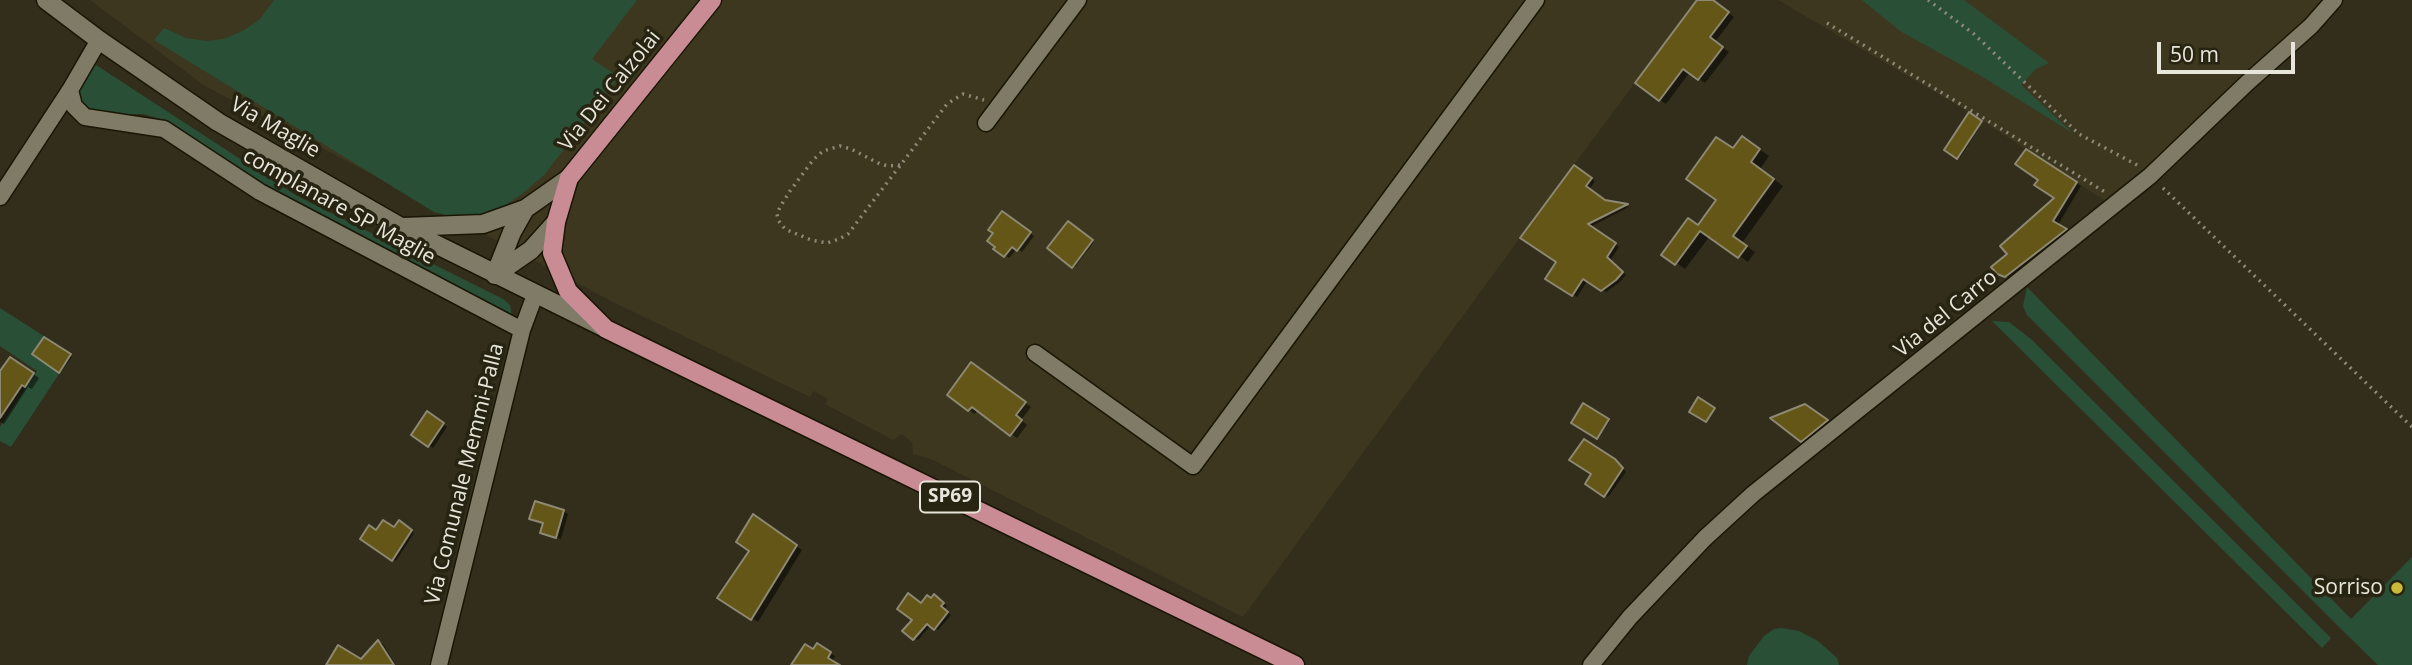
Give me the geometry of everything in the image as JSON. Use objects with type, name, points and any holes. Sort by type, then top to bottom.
[{"type":"main road","name":"Via Dei Calzolai","points":[[569,178],[712,0]]},
{"type":"main road","points":[[569,178],[556,222],[552,253],[568,291],[606,329]]},
{"type":"main road","name":"SP69","points":[[606,329],[1295,665]]},
{"type":"street","name":"Via Maglie","points":[[46,0],[218,122],[401,227],[495,275]]},
{"type":"street","points":[[986,123],[1078,0]]},
{"type":"street","points":[[1035,353],[1193,466],[1536,0]]},
{"type":"street","name":"Via del Carro","points":[[1591,665],[1665,578],[1753,494],[2150,176],[2311,26],[2334,0]]},
{"type":"street","points":[[0,197],[70,90],[99,40]]},
{"type":"street","name":"complanare SP Maglie","points":[[70,90],[74,106],[85,117],[164,129],[260,192],[522,330]]},
{"type":"street","points":[[401,227],[483,224],[525,209],[569,178]]},
{"type":"street","points":[[495,275],[512,232],[525,209]]},
{"type":"street","points":[[495,275],[531,250],[556,222]]},
{"type":"street","name":"SP69","points":[[495,275],[606,329]]},
{"type":"street","name":"Via Comunale Memmi-Palla","points":[[439,665],[522,330],[535,295]]},
{"type":"path","points":[[1928,0],[1974,34],[2079,134],[2099,147],[2129,159],[2150,176],[2412,427]]},
{"type":"path","points":[[1827,23],[2119,201]]},
{"type":"path","points":[[900,165],[880,164],[840,146],[823,151],[790,191],[777,214],[778,220],[785,229],[811,240],[827,243],[839,239],[848,234],[947,104],[963,94],[998,108]]},
{"type":"shaded area","points":[[90,0],[1697,0],[1243,617],[931,459],[913,454],[912,442],[902,434],[893,440],[825,404],[828,399],[814,391],[810,397],[611,301],[205,86]]},
{"type":"shaded area","points":[[1778,0],[2327,0],[2167,153],[2107,202],[1969,112]]},
{"type":"green space","points":[[274,0],[637,0],[592,59],[619,77],[545,174],[501,208],[478,216],[453,217],[434,212],[154,40],[164,28],[186,38],[207,41],[223,39],[243,31],[260,19]]},
{"type":"green space","points":[[1862,0],[1964,0],[2049,63],[2036,69],[2021,85],[2074,134],[1981,76],[1900,31]]},
{"type":"green space","points":[[93,63],[297,196],[503,299],[510,305],[512,317],[283,196],[164,120],[143,114],[91,114],[81,101],[79,91]]},
{"type":"green space","points":[[2027,287],[2351,619],[2412,557],[2412,665],[2378,665],[2341,629],[2027,315],[2023,306]]},
{"type":"green space","points":[[0,308],[72,354],[11,447],[0,441],[0,427],[37,371],[0,346]]},
{"type":"green space","points":[[1992,321],[2009,322],[2031,339],[2331,638],[2322,648]]},
{"type":"green space","points":[[1781,628],[1799,631],[1818,641],[1837,658],[1839,665],[1747,665],[1749,656],[1764,636]]},
{"type":"building","points":[[1697,0],[1713,0],[1729,12],[1710,37],[1723,47],[1698,80],[1683,69],[1659,101],[1635,83]]},
{"type":"building","points":[[1969,112],[1982,121],[1957,159],[1944,150]]},
{"type":"building","points":[[1742,136],[1760,149],[1751,162],[1774,179],[1733,236],[1747,246],[1738,258],[1700,231],[1675,265],[1661,255],[1688,218],[1698,225],[1716,200],[1686,179],[1716,137],[1733,148]]},
{"type":"building","points":[[2026,149],[2077,182],[2053,221],[2067,229],[2005,277],[1997,274],[1991,267],[2007,254],[2000,246],[2054,198],[2034,185],[2038,180],[2015,164]]},
{"type":"building","points":[[1574,165],[1592,178],[1586,186],[1605,200],[1628,204],[1588,224],[1616,243],[1607,257],[1623,272],[1601,291],[1583,279],[1572,296],[1545,279],[1556,262],[1520,238]]},
{"type":"building","points":[[1002,211],[1031,232],[1017,251],[1012,247],[1004,257],[987,241],[993,233],[988,230]]},
{"type":"building","points":[[1068,221],[1093,240],[1072,268],[1047,248]]},
{"type":"building","points":[[44,337],[71,354],[59,373],[32,354]]},
{"type":"building","points":[[10,357],[34,373],[25,387],[22,385],[0,418],[0,371]]},
{"type":"building","points":[[971,362],[1026,402],[1016,415],[1022,420],[1010,436],[972,407],[968,411],[947,395]]},
{"type":"building","points":[[1698,397],[1715,408],[1706,422],[1689,412]]},
{"type":"building","points":[[1583,403],[1609,419],[1597,439],[1571,423]]},
{"type":"building","points":[[1805,404],[1828,420],[1801,442],[1770,418]]},
{"type":"building","points":[[427,411],[444,423],[428,447],[411,435]]},
{"type":"building","points":[[1584,439],[1615,459],[1623,468],[1604,497],[1585,484],[1591,474],[1569,460]]},
{"type":"building","points":[[535,501],[564,510],[556,538],[540,533],[543,523],[529,519]]},
{"type":"building","points":[[753,514],[797,545],[751,620],[717,598],[749,551],[736,542]]},
{"type":"building","points":[[383,520],[394,527],[399,520],[412,530],[392,561],[360,539],[369,525],[376,530]]},
{"type":"building","points":[[908,593],[921,603],[927,595],[931,598],[934,594],[944,603],[941,606],[948,612],[934,630],[927,624],[913,640],[902,631],[912,620],[897,609]]},
{"type":"building","points":[[378,640],[394,665],[326,665],[338,645],[361,659]]},
{"type":"building","points":[[817,643],[831,652],[828,658],[840,665],[791,665],[805,644],[813,649]]},
{"type":"place","name":"Sorriso","points":[[2397,588]]}]
